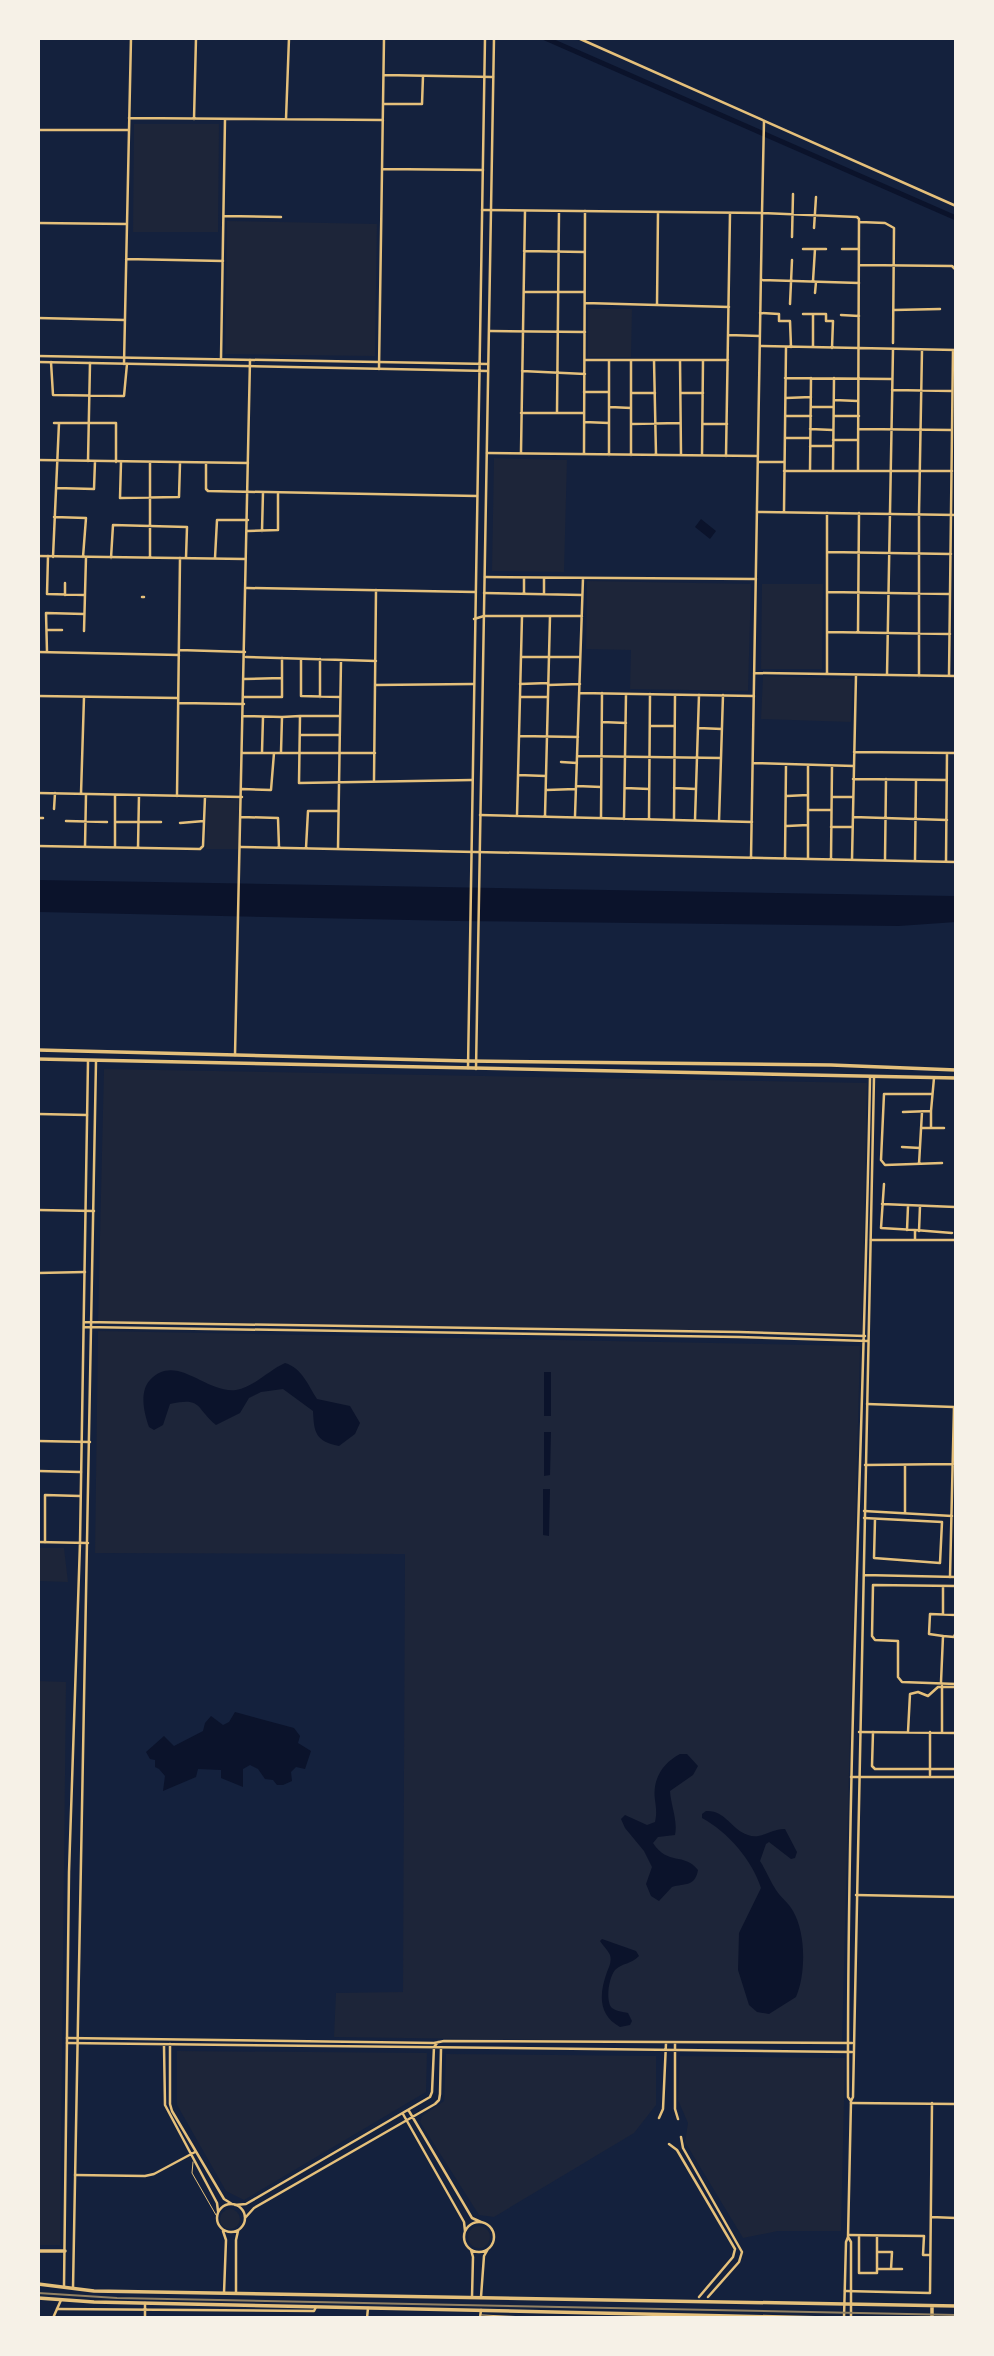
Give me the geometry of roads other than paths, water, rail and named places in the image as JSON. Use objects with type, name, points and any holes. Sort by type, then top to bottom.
[{"type":"main road","points":[[38,1050],[956,1070]]},
{"type":"main road","points":[[177,1053],[177,1063]]},
{"type":"main road","points":[[38,1059],[956,1079]]},
{"type":"main road","points":[[814,1066],[814,1075]]},
{"type":"main road","points":[[38,2251],[65,2251]]},
{"type":"main road","points":[[38,2284],[94,2291],[956,2306]]},
{"type":"main road","points":[[300,2294],[300,2306]]},
{"type":"main road","points":[[38,2298],[472,2310],[481,2314],[538,2311],[826,2318]]},
{"type":"main road","points":[[932,2306],[932,2318]]},
{"type":"main road","points":[[537,2318],[538,2311]]},
{"type":"street","points":[[51,362],[52,394],[125,396],[131,38]]},
{"type":"street","points":[[194,119],[196,38]]},
{"type":"street","points":[[286,120],[289,38]]},
{"type":"street","points":[[379,369],[384,38]]},
{"type":"street","points":[[468,1068],[485,38]]},
{"type":"street","points":[[476,1069],[494,38]]},
{"type":"street","points":[[578,38],[956,206]]},
{"type":"street","points":[[384,75],[494,77]]},
{"type":"street","points":[[384,104],[422,104],[423,75]]},
{"type":"street","points":[[129,118],[383,120]]},
{"type":"street","points":[[221,359],[225,119]]},
{"type":"street","points":[[751,858],[764,121]]},
{"type":"street","points":[[38,130],[129,130]]},
{"type":"street","points":[[382,169],[482,170]]},
{"type":"street","points":[[792,237],[793,194]]},
{"type":"street","points":[[814,228],[816,197]]},
{"type":"street","points":[[482,210],[762,213],[857,217],[860,265],[858,471]]},
{"type":"street","points":[[521,454],[525,211]]},
{"type":"street","points":[[557,413],[559,211]]},
{"type":"street","points":[[584,454],[585,211]]},
{"type":"street","points":[[657,305],[658,212]]},
{"type":"street","points":[[726,456],[730,213]]},
{"type":"street","points":[[224,215],[281,217]]},
{"type":"street","points":[[859,222],[891,225],[895,235],[893,343]]},
{"type":"street","points":[[38,223],[127,224]]},
{"type":"street","points":[[803,249],[826,249]]},
{"type":"street","points":[[814,249],[816,293]]},
{"type":"street","points":[[842,249],[859,249]]},
{"type":"street","points":[[524,251],[585,252]]},
{"type":"street","points":[[126,259],[223,261]]},
{"type":"street","points":[[790,304],[792,260]]},
{"type":"street","points":[[860,265],[952,266],[956,270]]},
{"type":"street","points":[[761,280],[859,283]]},
{"type":"street","points":[[524,292],[585,292]]},
{"type":"street","points":[[585,303],[729,307]]},
{"type":"street","points":[[894,310],[940,309]]},
{"type":"street","points":[[760,313],[779,314],[779,321],[790,321],[791,347]]},
{"type":"street","points":[[803,314],[826,314],[827,321],[832,321],[832,348]]},
{"type":"street","points":[[813,314],[813,347]]},
{"type":"street","points":[[841,315],[859,316]]},
{"type":"street","points":[[38,318],[125,320]]},
{"type":"street","points":[[489,331],[585,332]]},
{"type":"street","points":[[728,335],[760,336]]},
{"type":"street","points":[[760,346],[954,350],[949,676]]},
{"type":"street","points":[[784,512],[786,347]]},
{"type":"street","points":[[887,675],[893,349]]},
{"type":"street","points":[[919,676],[922,350]]},
{"type":"street","points":[[38,356],[488,364]]},
{"type":"street","points":[[235,1055],[250,360]]},
{"type":"street","points":[[584,360],[728,360]]},
{"type":"street","points":[[608,455],[609,360]]},
{"type":"street","points":[[631,360],[631,455]]},
{"type":"street","points":[[654,360],[656,455]]},
{"type":"street","points":[[680,360],[681,456]]},
{"type":"street","points":[[702,456],[703,360]]},
{"type":"street","points":[[38,362],[488,371]]},
{"type":"street","points":[[88,461],[90,363]]},
{"type":"street","points":[[522,370],[584,374]]},
{"type":"street","points":[[785,378],[892,379]]},
{"type":"street","points":[[810,471],[811,378]]},
{"type":"street","points":[[833,471],[834,378]]},
{"type":"street","points":[[892,390],[953,391]]},
{"type":"street","points":[[584,392],[609,392]]},
{"type":"street","points":[[631,393],[655,393]]},
{"type":"street","points":[[680,393],[703,393]]},
{"type":"street","points":[[785,398],[811,397]]},
{"type":"street","points":[[834,400],[859,401]]},
{"type":"street","points":[[609,407],[631,408]]},
{"type":"street","points":[[811,407],[834,407]]},
{"type":"street","points":[[522,413],[584,413]]},
{"type":"street","points":[[785,415],[811,416]]},
{"type":"street","points":[[833,416],[859,416]]},
{"type":"street","points":[[584,422],[609,422]]},
{"type":"street","points":[[53,557],[58,461],[56,423],[117,424],[120,498],[180,496],[180,462]]},
{"type":"street","points":[[631,424],[681,423]]},
{"type":"street","points":[[702,424],[727,424]]},
{"type":"street","points":[[810,429],[833,430]]},
{"type":"street","points":[[859,429],[952,430]]},
{"type":"street","points":[[785,439],[810,438]]},
{"type":"street","points":[[833,440],[858,440]]},
{"type":"street","points":[[810,446],[833,446]]},
{"type":"street","points":[[487,453],[758,457]]},
{"type":"street","points":[[38,460],[248,463]]},
{"type":"street","points":[[55,488],[94,489],[95,461]]},
{"type":"street","points":[[150,462],[150,558]]},
{"type":"street","points":[[758,462],[784,462]]},
{"type":"street","points":[[206,463],[207,491],[477,496]]},
{"type":"street","points":[[784,471],[952,471]]},
{"type":"street","points":[[262,531],[263,492]]},
{"type":"street","points":[[248,531],[278,530],[278,492]]},
{"type":"street","points":[[757,512],[953,514]]},
{"type":"street","points":[[827,513],[827,674]]},
{"type":"street","points":[[858,633],[859,513]]},
{"type":"street","points":[[54,517],[86,518],[84,631]]},
{"type":"street","points":[[215,558],[217,520],[248,520]]},
{"type":"street","points":[[111,558],[112,525],[187,527],[187,558]]},
{"type":"street","points":[[827,552],[951,554]]},
{"type":"street","points":[[38,556],[246,559]]},
{"type":"street","points":[[48,556],[47,594],[85,595]]},
{"type":"street","points":[[177,796],[180,558]]},
{"type":"street","points":[[485,578],[756,579]]},
{"type":"street","points":[[524,578],[524,594]]},
{"type":"street","points":[[544,578],[544,594]]},
{"type":"street","points":[[575,818],[583,578]]},
{"type":"street","points":[[65,583],[65,594]]},
{"type":"street","points":[[246,588],[475,592]]},
{"type":"street","points":[[374,781],[376,590]]},
{"type":"street","points":[[827,592],[950,594]]},
{"type":"street","points":[[484,593],[582,596]]},
{"type":"street","points":[[47,652],[47,613],[84,614]]},
{"type":"street","points":[[474,619],[484,616],[582,616]]},
{"type":"street","points":[[517,816],[522,616]]},
{"type":"street","points":[[545,817],[550,616]]},
{"type":"street","points":[[47,631],[62,630]]},
{"type":"street","points":[[827,632],[950,634]]},
{"type":"street","points":[[179,650],[245,652]]},
{"type":"street","points":[[38,652],[179,655]]},
{"type":"street","points":[[245,657],[376,662]]},
{"type":"street","points":[[521,657],[580,657]]},
{"type":"street","points":[[244,697],[282,697],[282,658]]},
{"type":"street","points":[[301,659],[301,696],[340,697]]},
{"type":"street","points":[[320,659],[320,697]]},
{"type":"street","points":[[338,849],[341,660]]},
{"type":"street","points":[[754,673],[956,676]]},
{"type":"street","points":[[852,860],[856,675]]},
{"type":"street","points":[[244,678],[282,678]]},
{"type":"street","points":[[375,685],[473,684]]},
{"type":"street","points":[[520,684],[580,684]]},
{"type":"street","points":[[579,693],[754,696]]},
{"type":"street","points":[[601,818],[602,693]]},
{"type":"street","points":[[624,819],[626,694]]},
{"type":"street","points":[[649,819],[650,694]]},
{"type":"street","points":[[674,820],[675,695]]},
{"type":"street","points":[[695,820],[699,695]]},
{"type":"street","points":[[719,821],[723,695]]},
{"type":"street","points":[[38,696],[244,704]]},
{"type":"street","points":[[84,697],[85,847]]},
{"type":"street","points":[[520,697],[548,698]]},
{"type":"street","points":[[243,716],[340,716]]},
{"type":"street","points":[[300,716],[299,783],[472,780]]},
{"type":"street","points":[[262,753],[263,717]]},
{"type":"street","points":[[281,753],[282,717]]},
{"type":"street","points":[[602,722],[626,723]]},
{"type":"street","points":[[650,726],[675,726]]},
{"type":"street","points":[[698,728],[722,729]]},
{"type":"street","points":[[300,734],[340,735]]},
{"type":"street","points":[[519,736],[578,737]]},
{"type":"street","points":[[854,752],[956,753]]},
{"type":"street","points":[[243,753],[374,753]]},
{"type":"street","points":[[242,789],[271,790],[274,753]]},
{"type":"street","points":[[946,862],[947,753]]},
{"type":"street","points":[[577,756],[721,758]]},
{"type":"street","points":[[561,762],[577,763]]},
{"type":"street","points":[[753,763],[854,766]]},
{"type":"street","points":[[785,858],[786,764]]},
{"type":"street","points":[[808,765],[808,859]]},
{"type":"street","points":[[831,859],[832,766]]},
{"type":"street","points":[[518,775],[546,776]]},
{"type":"street","points":[[853,779],[947,780]]},
{"type":"street","points":[[885,860],[886,779]]},
{"type":"street","points":[[915,861],[916,780]]},
{"type":"street","points":[[546,790],[601,787]]},
{"type":"street","points":[[625,788],[649,789]]},
{"type":"street","points":[[674,788],[696,789]]},
{"type":"street","points":[[38,793],[242,797]]},
{"type":"street","points":[[54,810],[55,793]]},
{"type":"street","points":[[115,795],[115,847]]},
{"type":"street","points":[[138,848],[139,795]]},
{"type":"street","points":[[786,796],[808,796]]},
{"type":"street","points":[[38,846],[200,849],[203,846],[205,797]]},
{"type":"street","points":[[832,797],[853,797]]},
{"type":"street","points":[[808,810],[831,810]]},
{"type":"street","points":[[306,848],[308,811],[338,811]]},
{"type":"street","points":[[481,815],[752,822]]},
{"type":"street","points":[[242,817],[278,818],[279,848]]},
{"type":"street","points":[[853,817],[947,820]]},
{"type":"street","points":[[66,821],[107,821]]},
{"type":"street","points":[[180,822],[204,821]]},
{"type":"street","points":[[115,822],[161,822]]},
{"type":"street","points":[[785,826],[808,825]]},
{"type":"street","points":[[831,827],[852,827]]},
{"type":"street","points":[[241,847],[956,862]]},
{"type":"street","points":[[469,971],[478,971]]},
{"type":"street","points":[[64,2287],[69,1872],[80,1543],[88,1060]]},
{"type":"street","points":[[73,2288],[96,1061]]},
{"type":"street","points":[[850,2043],[859,1776],[872,1077]]},
{"type":"street","points":[[844,2318],[850,2102],[853,2097],[850,2052],[851,1777],[872,1077]]},
{"type":"street","points":[[931,1128],[934,1078]]},
{"type":"street","points":[[932,1094],[884,1094],[883,1163],[942,1163]]},
{"type":"street","points":[[903,1112],[931,1111]]},
{"type":"street","points":[[919,1164],[922,1112]]},
{"type":"street","points":[[38,1114],[87,1115]]},
{"type":"street","points":[[921,1128],[944,1128]]},
{"type":"street","points":[[902,1147],[920,1147]]},
{"type":"street","points":[[884,1184],[881,1228],[952,1233]]},
{"type":"street","points":[[882,1204],[955,1208]]},
{"type":"street","points":[[907,1230],[908,1205]]},
{"type":"street","points":[[915,1240],[920,1206]]},
{"type":"street","points":[[38,1210],[94,1211]]},
{"type":"street","points":[[870,1240],[956,1240]]},
{"type":"street","points":[[38,1273],[85,1272]]},
{"type":"street","points":[[84,1324],[739,1332],[868,1339]]},
{"type":"street","points":[[867,1404],[955,1407],[950,1577]]},
{"type":"street","points":[[38,1441],[90,1441]]},
{"type":"street","points":[[865,1465],[953,1464]]},
{"type":"street","points":[[905,1465],[905,1513]]},
{"type":"street","points":[[38,1471],[81,1472]]},
{"type":"street","points":[[45,1542],[45,1495],[80,1496]]},
{"type":"street","points":[[864,1511],[952,1516]]},
{"type":"street","points":[[864,1518],[942,1522],[940,1563],[874,1558],[876,1519]]},
{"type":"street","points":[[38,1542],[88,1543]]},
{"type":"street","points":[[856,1575],[956,1577]]},
{"type":"street","points":[[863,1585],[956,1586]]},
{"type":"street","points":[[873,1585],[872,1636],[875,1640],[898,1641],[899,1680],[956,1685]]},
{"type":"street","points":[[943,1586],[943,1614]]},
{"type":"street","points":[[956,1615],[930,1614],[929,1634],[954,1637],[956,1632]]},
{"type":"street","points":[[942,1732],[943,1636]]},
{"type":"street","points":[[908,1732],[910,1694],[920,1692],[928,1696],[941,1684]]},
{"type":"street","points":[[859,1732],[956,1733]]},
{"type":"street","points":[[873,1732],[872,1766],[875,1769],[956,1769]]},
{"type":"street","points":[[930,1732],[930,1776]]},
{"type":"street","points":[[851,1777],[956,1777]]},
{"type":"street","points":[[856,1895],[956,1897]]},
{"type":"street","points":[[67,2041],[850,2043]]},
{"type":"street","points":[[78,2041],[441,2049],[850,2052]]},
{"type":"street","points":[[217,2213],[223,2206],[246,2204],[430,2097],[434,2047],[439,2042]]},
{"type":"street","points":[[659,2118],[663,2109],[666,2043]]},
{"type":"street","points":[[675,2043],[675,2109],[678,2119]]},
{"type":"street","points":[[164,2044],[165,2105],[217,2203],[217,2224],[226,2240],[224,2293]]},
{"type":"street","points":[[170,2044],[170,2104],[223,2199],[242,2210],[245,2218]]},
{"type":"street","points":[[236,2293],[236,2240],[245,2218],[254,2208],[439,2101],[441,2049]]},
{"type":"street","points":[[850,2102],[956,2104]]},
{"type":"street","points":[[845,2291],[930,2293],[933,2103]]},
{"type":"street","points":[[409,2111],[472,2218],[489,2226],[493,2233],[493,2242],[484,2256],[481,2298]]},
{"type":"street","points":[[403,2114],[464,2222],[465,2241],[473,2257],[472,2297]]},
{"type":"street","points":[[681,2137],[683,2148],[742,2252],[739,2262],[708,2297]]},
{"type":"street","points":[[669,2144],[677,2150],[735,2249],[733,2257],[699,2297]]},
{"type":"street","points":[[74,2175],[145,2176],[195,2152]]},
{"type":"street","points":[[931,2217],[956,2218]]},
{"type":"street","points":[[466,2231],[472,2224],[481,2222]]},
{"type":"street","points":[[223,2231],[238,2231]]},
{"type":"street","points":[[848,2236],[925,2236],[923,2255],[931,2255]]},
{"type":"street","points":[[848,2236],[851,2242],[851,2318]]},
{"type":"street","points":[[859,2236],[859,2273],[877,2273],[877,2236]]},
{"type":"street","points":[[471,2250],[480,2252],[488,2249]]},
{"type":"street","points":[[877,2252],[892,2252],[891,2269]]},
{"type":"street","points":[[877,2269],[902,2269]]},
{"type":"street","points":[[53,2318],[61,2300]]},
{"type":"street","points":[[145,2303],[145,2318]]},
{"type":"street","points":[[57,2309],[314,2311],[316,2307]]},
{"type":"street","points":[[367,2318],[368,2308]]},
{"type":"street","points":[[472,2310],[472,2318]]},
{"type":"lane","points":[[194,2160],[192,2173],[217,2213]]},
{"type":"lane","points":[[481,2314],[549,2318]]},
{"type":"waterway","points":[[545,38],[956,218]]},
{"type":"railway","points":[[38,2293],[117,2298],[956,2315]]}]
